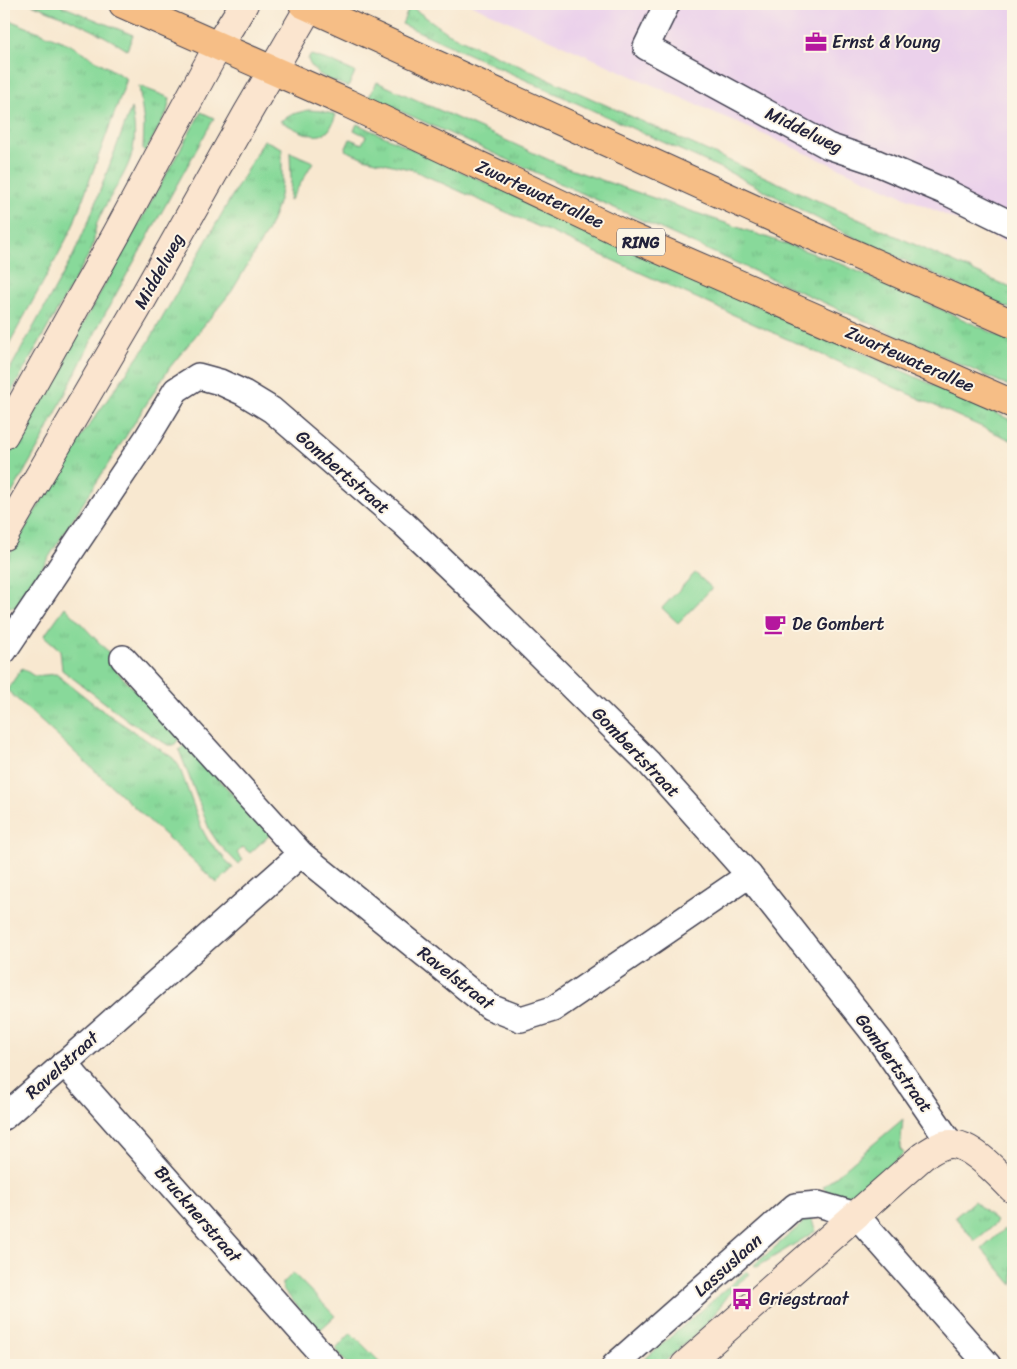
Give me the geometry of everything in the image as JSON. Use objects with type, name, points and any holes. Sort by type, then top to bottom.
[{"type":"main road","name":"Zwartewaterallee","points":[[123,4],[347,103],[626,235],[1013,404]]},
{"type":"main road","points":[[4,435],[116,235],[218,46],[244,4]]},
{"type":"main road","points":[[308,5],[800,230],[1013,324]]},
{"type":"main road","name":"Middelweg","points":[[4,536],[138,307],[308,5]]},
{"type":"main road","points":[[685,1365],[923,1156],[937,1147],[951,1144],[968,1149],[1013,1189]]},
{"type":"street","name":"Middelweg","points":[[667,4],[646,46],[828,146],[873,161],[948,193],[1010,224]]},
{"type":"street","name":"Gombertstraat","points":[[4,650],[147,438],[176,390],[198,376],[220,382],[244,393],[272,410],[404,524],[649,763],[749,875],[880,1041],[951,1144]]},
{"type":"street","name":"Ravelstraat","points":[[123,658],[300,854],[490,1007],[521,1019],[553,1009],[749,875]]},
{"type":"street","name":"Ravelstraat","points":[[4,1117],[300,854]]},
{"type":"street","name":"Brucknerstraat","points":[[64,1063],[331,1365]]},
{"type":"street","name":"Lassuslaan","points":[[615,1365],[795,1206],[818,1204],[856,1215]]},
{"type":"street","points":[[856,1215],[988,1365]]},
{"type":"shaded area","points":[[470,4],[1013,4],[1013,245]]},
{"type":"green space","points":[[31,4],[57,4],[133,35],[127,50],[80,24]]},
{"type":"green space","points":[[410,6],[448,33],[462,40],[1013,289],[1013,310],[847,234],[729,172],[402,24]]},
{"type":"green space","points":[[4,18],[69,44],[127,79],[72,228],[4,353]]},
{"type":"green space","points":[[311,55],[355,72],[348,87],[330,80],[314,70],[308,59]]},
{"type":"green space","points":[[377,82],[567,168],[835,261],[1013,342],[1013,388],[369,97]]},
{"type":"green space","points":[[139,86],[170,98],[167,112],[146,151],[143,150],[144,124]]},
{"type":"green space","points":[[131,108],[134,142],[131,156],[97,223],[92,249],[4,405],[4,380],[73,256],[89,220]]},
{"type":"green space","points":[[308,110],[336,115],[329,130],[324,134],[311,135],[280,121],[293,114]]},
{"type":"green space","points":[[201,112],[214,118],[101,321],[43,439],[4,507],[4,465]]},
{"type":"green space","points":[[357,124],[1013,421],[1013,441],[413,170],[364,158],[345,150],[350,139],[362,144],[366,136],[354,130]]},
{"type":"green space","points":[[264,140],[282,148],[280,196],[267,232],[232,291],[170,367],[19,604],[15,607],[10,607],[4,604],[4,564],[72,449],[148,343]]},
{"type":"green space","points":[[290,152],[313,162],[289,200],[291,180]]},
{"type":"green space","points":[[695,573],[712,588],[678,623],[662,608]]},
{"type":"green space","points":[[65,607],[116,660],[111,665],[180,738],[174,745],[168,745],[129,721],[62,670],[60,650],[44,636]]},
{"type":"green space","points":[[22,668],[34,676],[56,674],[103,711],[173,758],[179,766],[202,829],[208,840],[233,868],[217,883],[7,690]]},
{"type":"green space","points":[[185,744],[271,834],[250,853],[243,847],[237,853],[243,860],[238,864],[218,843],[210,831],[179,750]]},
{"type":"green space","points":[[903,1119],[900,1149],[904,1153],[851,1200],[849,1198],[831,1197],[823,1187]]},
{"type":"green space","points":[[974,1201],[997,1222],[975,1241],[955,1217]]},
{"type":"green space","points":[[808,1216],[811,1218],[816,1231],[757,1267],[754,1265],[802,1224],[798,1217]]},
{"type":"green space","points":[[1004,1229],[1013,1238],[1013,1285],[982,1249]]},
{"type":"green space","points":[[747,1271],[750,1274],[737,1284],[705,1326],[661,1365],[638,1365]]},
{"type":"green space","points":[[293,1273],[335,1316],[321,1329],[317,1330],[283,1289],[283,1283]]},
{"type":"green space","points":[[351,1333],[383,1365],[348,1365],[336,1349]]},
{"type":"place","name":"Ernst & Young","points":[[816,42]]},
{"type":"place","name":"De Gombert","points":[[775,624]]},
{"type":"place","name":"Griegstraat","points":[[742,1299]]}]
